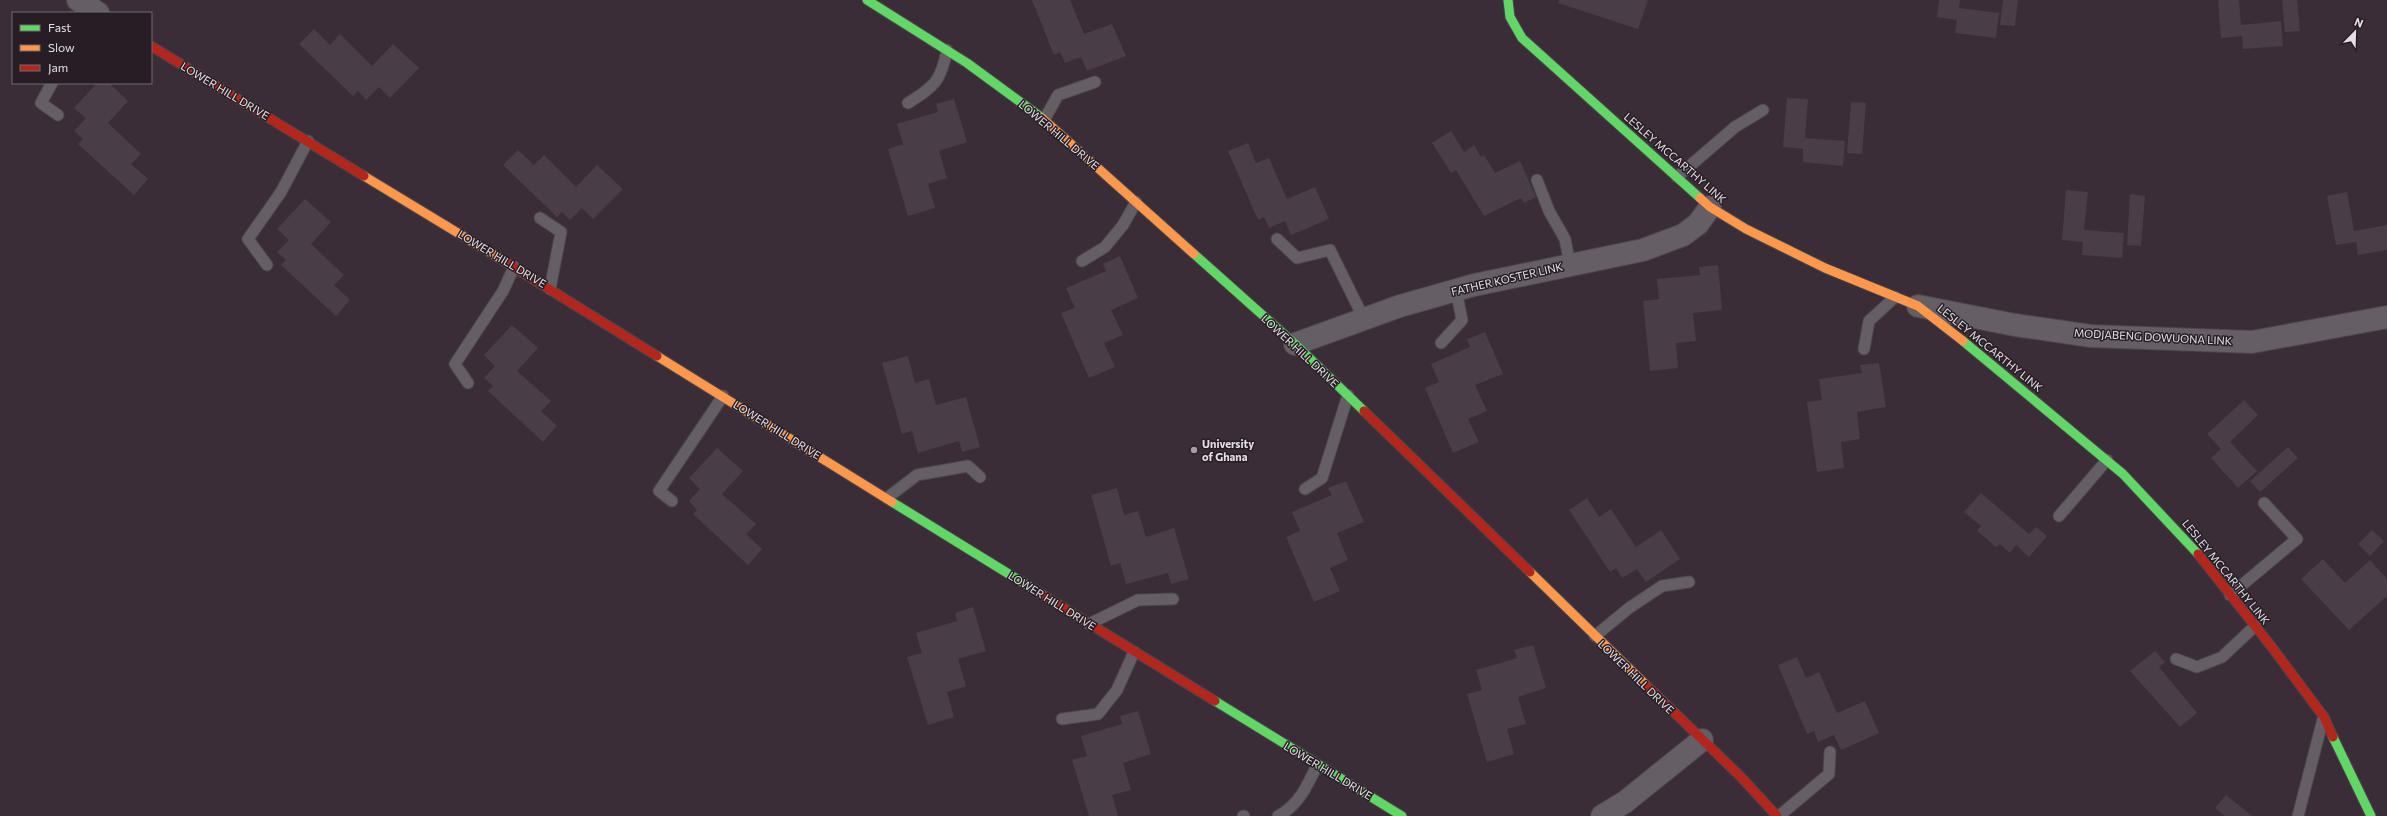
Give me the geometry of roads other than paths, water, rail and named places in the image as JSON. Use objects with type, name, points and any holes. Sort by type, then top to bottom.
[{"type":"street","name":"LOWER HILL DRIVE","points":[[867,0],[947,50],[1044,120],[1295,344],[1702,740],[1778,816]]},
{"type":"street","name":"LESLEY MCCARTHY LINK","points":[[1508,0],[1510,17],[1522,38],[1710,207],[1746,228],[1825,268],[1918,306],[1996,366],[2123,474],[2187,540],[2256,626],[2324,717],[2371,816]]},
{"type":"street","name":"LOWER HILL DRIVE","points":[[152,47],[550,289],[1134,652],[1402,816]]},
{"type":"street","name":"FATHER KOSTER LINK","points":[[1295,344],[1364,319],[1456,290],[1643,250],[1683,235],[1698,224],[1710,207]]},
{"type":"street","name":"MODJABENG DOWUONA LINK","points":[[1918,306],[2015,325],[2091,336],[2252,342],[2387,317]]},
{"type":"street","points":[[1605,815],[1625,802],[1702,740]]},
{"type":"lane","points":[[908,103],[929,90],[942,73],[947,50]]},
{"type":"lane","points":[[1044,120],[1058,95],[1095,82]]},
{"type":"lane","points":[[51,84],[41,103],[58,115]]},
{"type":"lane","points":[[1677,177],[1735,127],[1763,110]]},
{"type":"lane","points":[[267,265],[248,239],[281,192],[308,141]]},
{"type":"lane","points":[[1537,180],[1549,211],[1565,239],[1570,265]]},
{"type":"lane","points":[[1082,261],[1105,247],[1123,224],[1136,202]]},
{"type":"lane","points":[[540,218],[561,232],[550,289]]},
{"type":"lane","points":[[1277,239],[1297,258],[1330,250],[1364,319]]},
{"type":"lane","points":[[468,383],[456,364],[503,291],[514,267]]},
{"type":"lane","points":[[1441,343],[1462,320],[1456,290]]},
{"type":"lane","points":[[1864,349],[1869,321],[1896,297]]},
{"type":"lane","points":[[1305,489],[1322,478],[1348,395]]},
{"type":"lane","points":[[672,501],[659,491],[723,396]]},
{"type":"lane","points":[[2059,516],[2107,460]]},
{"type":"lane","points":[[887,498],[917,475],[968,466],[980,477]]},
{"type":"lane","points":[[2230,595],[2297,539],[2264,503]]},
{"type":"lane","points":[[1595,636],[1628,608],[1662,586],[1689,582]]},
{"type":"lane","points":[[1089,624],[1138,600],[1173,599]]},
{"type":"lane","points":[[2176,659],[2197,667],[2222,657],[2256,626]]},
{"type":"lane","points":[[1062,719],[1098,714],[1117,690],[1134,652]]},
{"type":"lane","points":[[2298,816],[2324,717]]},
{"type":"lane","points":[[1778,816],[1829,774],[1830,752]]},
{"type":"lane","points":[[1278,816],[1291,808],[1296,802],[1317,765]]},
{"type":"place","name":"University of Ghana","points":[[1194,450]]}]
